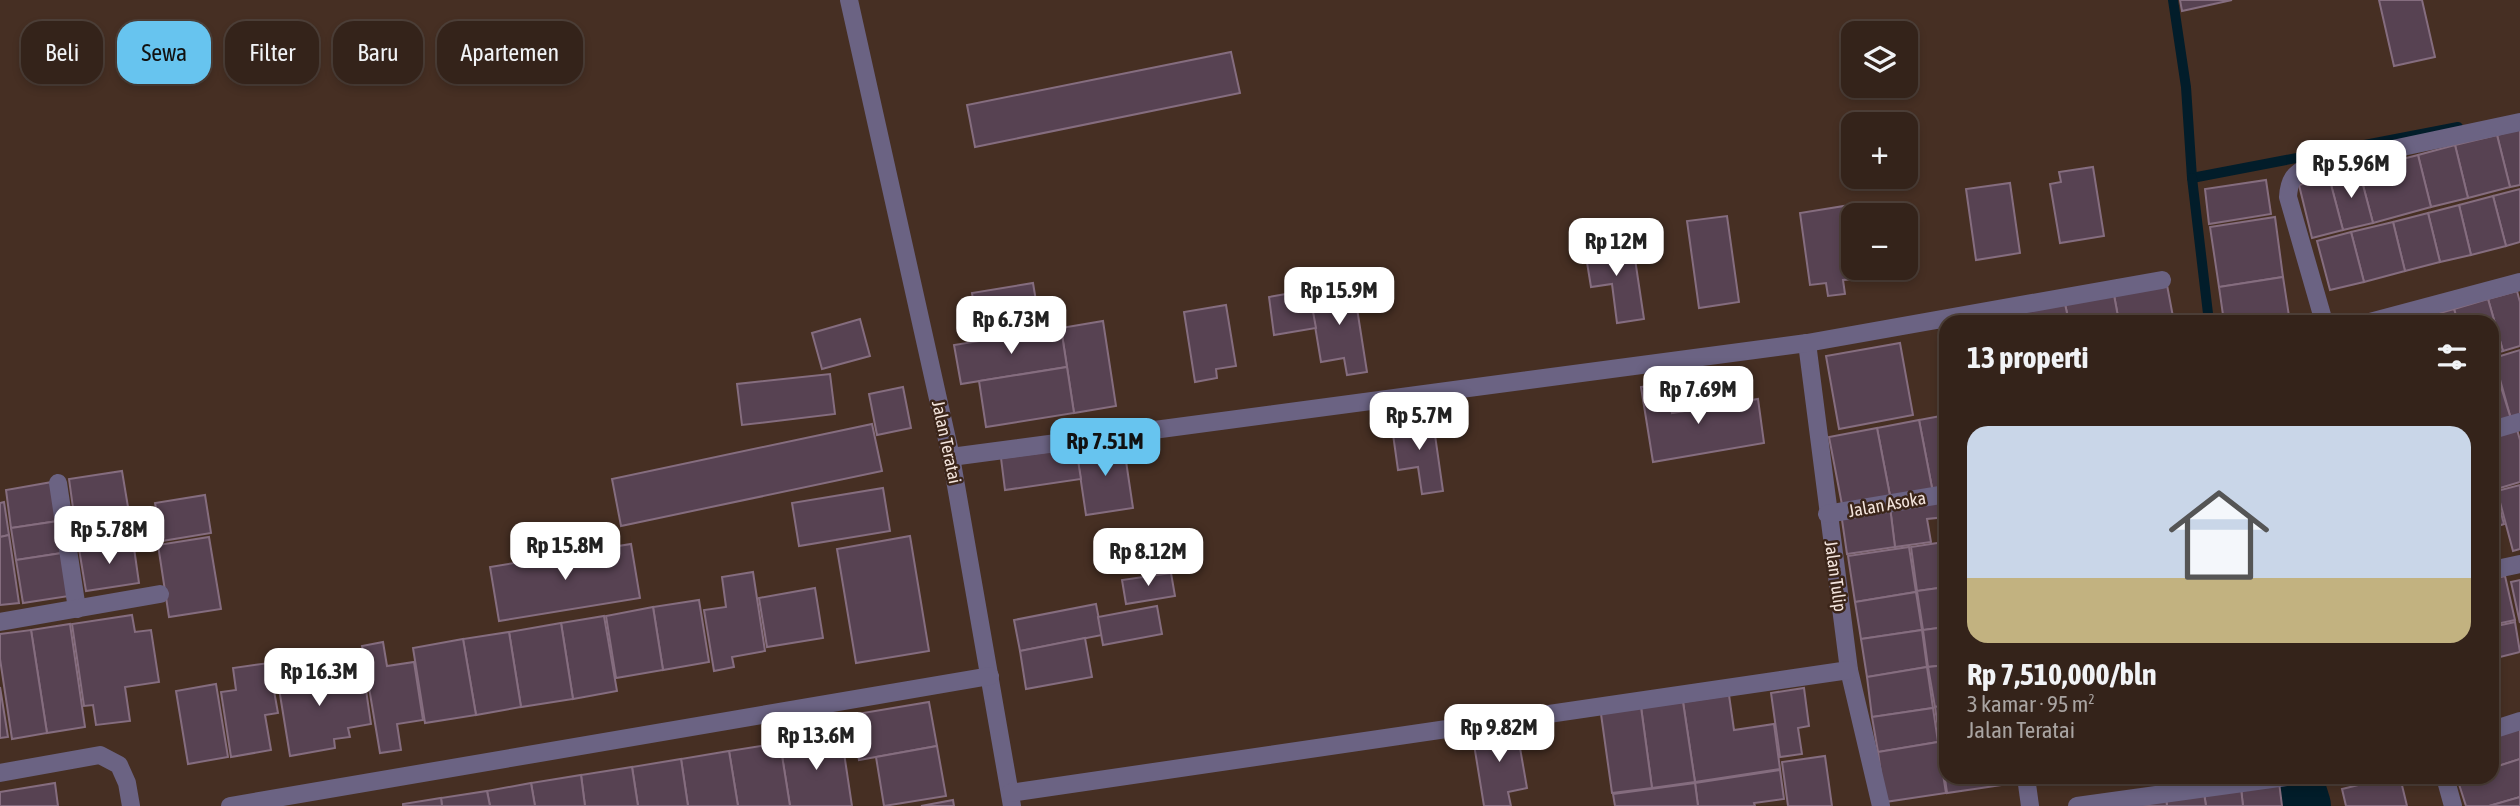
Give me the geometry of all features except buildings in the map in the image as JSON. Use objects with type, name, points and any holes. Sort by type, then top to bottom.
[{"type":"street","name":"Jalan Teratai","points":[[849,0],[951,457],[1011,799]]},
{"type":"street","points":[[2322,315],[2288,197],[2289,183],[2296,173],[2308,167],[2520,121]]},
{"type":"street","points":[[1965,315],[2162,280]]},
{"type":"street","points":[[2396,315],[2520,282]]},
{"type":"street","points":[[951,457],[1807,343],[1939,320]]},
{"type":"street","name":"Jalan Tulip","points":[[1807,343],[1849,670],[1881,806]]},
{"type":"street","points":[[2499,427],[2520,422]]},
{"type":"street","points":[[58,483],[77,609]]},
{"type":"street","name":"Jalan Asoka","points":[[1827,514],[1939,496]]},
{"type":"street","points":[[2499,568],[2520,564]]},
{"type":"street","points":[[0,622],[160,594]]},
{"type":"street","points":[[1011,799],[1849,670]]},
{"type":"street","points":[[230,806],[990,676]]},
{"type":"street","points":[[2499,728],[2520,721]]},
{"type":"street","points":[[0,773],[100,755],[119,765],[127,783],[131,806]]},
{"type":"street","points":[[2027,784],[2030,806]]},
{"type":"street","points":[[2077,806],[2184,784]]},
{"type":"street","points":[[2447,784],[2453,806]]},
{"type":"waterway","points":[[2173,0],[2186,87],[2192,178],[2458,127]]},
{"type":"waterway","points":[[2192,178],[2208,315]]},
{"type":"waterway","points":[[2294,784],[2301,806]]}]
